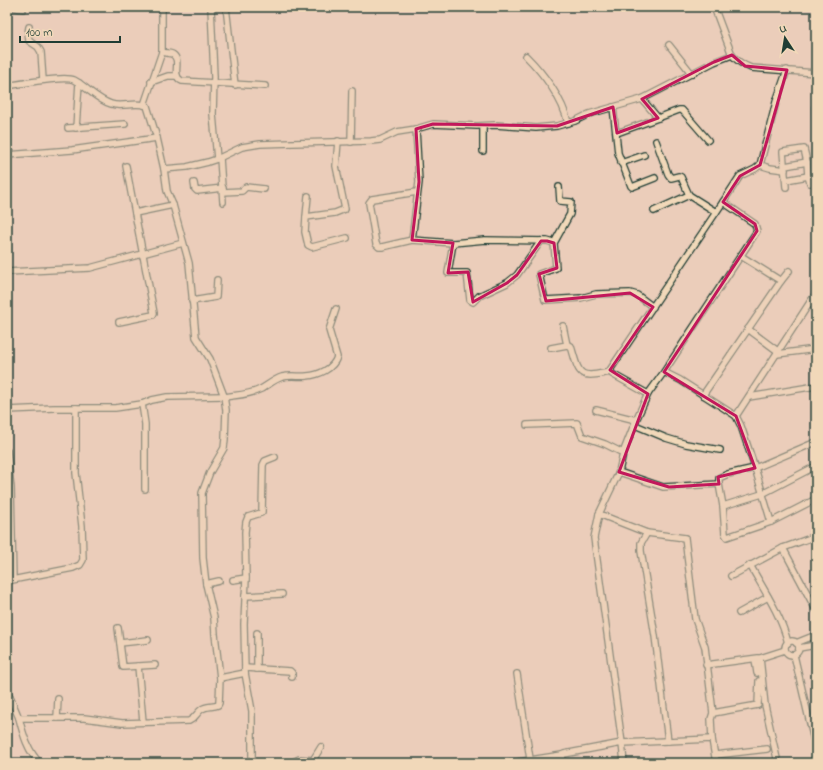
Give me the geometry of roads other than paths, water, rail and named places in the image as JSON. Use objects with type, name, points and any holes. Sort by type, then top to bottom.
[{"type":"street","points":[[10,7],[24,9]]},
{"type":"street","points":[[144,105],[162,52],[162,7]]},
{"type":"street","points":[[211,7],[213,121],[223,190],[223,202]]},
{"type":"street","points":[[226,7],[235,85]]},
{"type":"street","points":[[714,7],[732,55],[737,62],[745,66],[816,73]]},
{"type":"street","points":[[30,27],[28,33],[30,41],[38,47],[41,52],[43,80]]},
{"type":"street","points":[[669,45],[692,74]]},
{"type":"street","points":[[162,52],[172,54],[175,57],[177,61],[177,76],[179,80],[182,81],[265,86]]},
{"type":"street","points":[[164,169],[187,167],[219,159],[242,146],[260,144],[380,140],[396,132],[416,129],[433,124],[483,126],[496,125],[536,128],[557,126],[589,114],[642,98],[714,62],[732,55]]},
{"type":"street","points":[[526,56],[544,75],[561,104],[568,123]]},
{"type":"street","points":[[611,372],[611,368],[740,176],[760,165],[776,102],[787,70]]},
{"type":"street","points":[[151,82],[168,76],[177,76]]},
{"type":"street","points":[[7,86],[43,80],[72,79],[99,99],[112,104],[147,106],[157,138],[167,191],[173,205],[189,263],[196,337],[210,359],[224,397],[226,410],[224,448],[210,472],[202,493],[203,558],[206,584],[214,618],[220,678],[218,705],[200,710],[194,719],[190,721],[122,723],[84,718],[19,718]]},
{"type":"street","points":[[76,128],[78,83]]},
{"type":"street","points":[[351,142],[352,91]]},
{"type":"street","points":[[642,98],[658,118]]},
{"type":"street","points":[[613,107],[618,149],[630,186],[632,187],[655,178]]},
{"type":"street","points":[[815,108],[816,124]]},
{"type":"street","points":[[617,133],[682,110],[708,140]]},
{"type":"street","points":[[68,128],[125,124]]},
{"type":"street","points":[[483,126],[483,151]]},
{"type":"street","points":[[412,240],[419,182],[416,129]]},
{"type":"street","points":[[7,155],[72,150],[157,138]]},
{"type":"street","points":[[306,217],[344,209],[336,166],[338,141]]},
{"type":"street","points":[[656,141],[668,174],[671,178],[681,177],[689,195],[716,212]]},
{"type":"street","points":[[786,187],[783,151],[803,148],[810,183]]},
{"type":"street","points":[[621,162],[644,155]]},
{"type":"street","points":[[760,165],[770,168],[785,168],[807,162]]},
{"type":"street","points":[[118,322],[153,315],[154,313],[126,166]]},
{"type":"street","points":[[786,180],[808,176]]},
{"type":"street","points":[[194,183],[195,190],[197,191],[242,191],[247,187],[264,189]]},
{"type":"street","points":[[559,187],[560,201],[571,203],[570,214],[554,243],[556,268],[539,274],[546,301],[582,298],[596,294],[630,293],[637,295],[652,307]]},
{"type":"street","points":[[417,192],[372,199],[368,203],[376,244],[378,246],[382,247],[412,240],[453,243],[485,240],[541,241],[554,243]]},
{"type":"street","points":[[654,211],[689,195]]},
{"type":"street","points":[[308,196],[305,232],[306,241],[309,246],[312,247],[347,238]]},
{"type":"street","points":[[624,763],[594,538],[599,514],[619,472],[623,453],[648,394],[757,230],[755,224],[723,202]]},
{"type":"street","points":[[135,212],[173,205]]},
{"type":"street","points":[[453,243],[448,273],[467,273],[470,300],[473,302],[479,296],[508,283],[517,275],[541,241]]},
{"type":"street","points":[[7,272],[90,268],[183,243]]},
{"type":"street","points":[[741,256],[781,281]]},
{"type":"street","points":[[702,395],[789,271]]},
{"type":"street","points":[[192,301],[216,297],[217,280]]},
{"type":"street","points":[[736,416],[816,293]]},
{"type":"street","points":[[7,410],[115,408],[142,404],[167,397],[224,397],[246,394],[259,390],[280,378],[292,375],[306,376],[326,371],[337,357],[329,330],[329,326],[336,309]]},
{"type":"street","points":[[563,326],[567,345]]},
{"type":"street","points":[[748,329],[778,353],[816,349]]},
{"type":"street","points":[[551,348],[567,345],[571,346],[579,372],[584,375],[593,376],[611,372]]},
{"type":"street","points":[[611,372],[612,374],[648,394]]},
{"type":"street","points":[[664,372],[680,380],[736,416],[741,426],[755,468],[771,522]]},
{"type":"street","points":[[749,397],[816,386]]},
{"type":"street","points":[[142,404],[145,424],[145,489]]},
{"type":"street","points":[[7,581],[73,568],[78,566],[83,560],[82,526],[76,472],[76,408]]},
{"type":"street","points":[[596,410],[635,423],[666,438],[686,444],[720,450]]},
{"type":"street","points":[[527,425],[577,423],[582,436],[605,444],[623,453]]},
{"type":"street","points":[[816,442],[755,468],[719,478],[726,536],[771,522],[816,499]]},
{"type":"street","points":[[7,451],[11,500],[13,579]]},
{"type":"street","points":[[252,763],[252,711],[245,671],[244,624],[246,522],[248,517],[262,512],[263,466],[265,461],[275,457]]},
{"type":"street","points":[[723,506],[762,494],[816,466]]},
{"type":"street","points":[[619,472],[663,487],[719,484]]},
{"type":"street","points":[[599,514],[647,533],[685,538],[695,619],[705,647],[713,713],[711,719],[712,739],[716,763]]},
{"type":"street","points":[[647,533],[640,543],[655,636],[668,741]]},
{"type":"street","points":[[731,576],[783,548],[816,536]]},
{"type":"street","points":[[783,548],[816,610]]},
{"type":"street","points":[[750,566],[786,632],[788,643],[785,650]]},
{"type":"street","points":[[233,580],[246,578]]},
{"type":"street","points":[[206,584],[219,581]]},
{"type":"street","points":[[245,596],[282,594]]},
{"type":"street","points":[[739,613],[768,597]]},
{"type":"street","points":[[118,628],[123,667],[155,665]]},
{"type":"street","points":[[257,633],[257,669]]},
{"type":"street","points":[[797,646],[816,635]]},
{"type":"street","points":[[120,643],[148,640]]},
{"type":"street","points":[[788,643],[792,642],[797,646],[816,645]]},
{"type":"street","points":[[794,655],[798,652],[797,646]]},
{"type":"street","points":[[706,665],[758,658],[785,650]]},
{"type":"street","points":[[785,650],[789,654],[794,655]]},
{"type":"street","points":[[794,655],[815,745],[816,763]]},
{"type":"street","points":[[713,713],[758,704],[758,658]]},
{"type":"street","points":[[758,658],[765,705],[778,763]]},
{"type":"street","points":[[138,666],[143,722]]},
{"type":"street","points":[[220,678],[257,669],[290,671],[292,673],[292,677]]},
{"type":"street","points":[[517,674],[530,760]]},
{"type":"street","points":[[7,690],[19,718],[23,735],[34,758],[40,763]]},
{"type":"street","points":[[57,718],[58,699]]},
{"type":"street","points":[[511,763],[622,743],[712,739]]},
{"type":"street","points":[[295,763],[297,759],[313,760],[321,747]]},
{"type":"street","points":[[715,755],[767,750]]},
{"type":"street","points":[[562,755],[564,763]]}]
